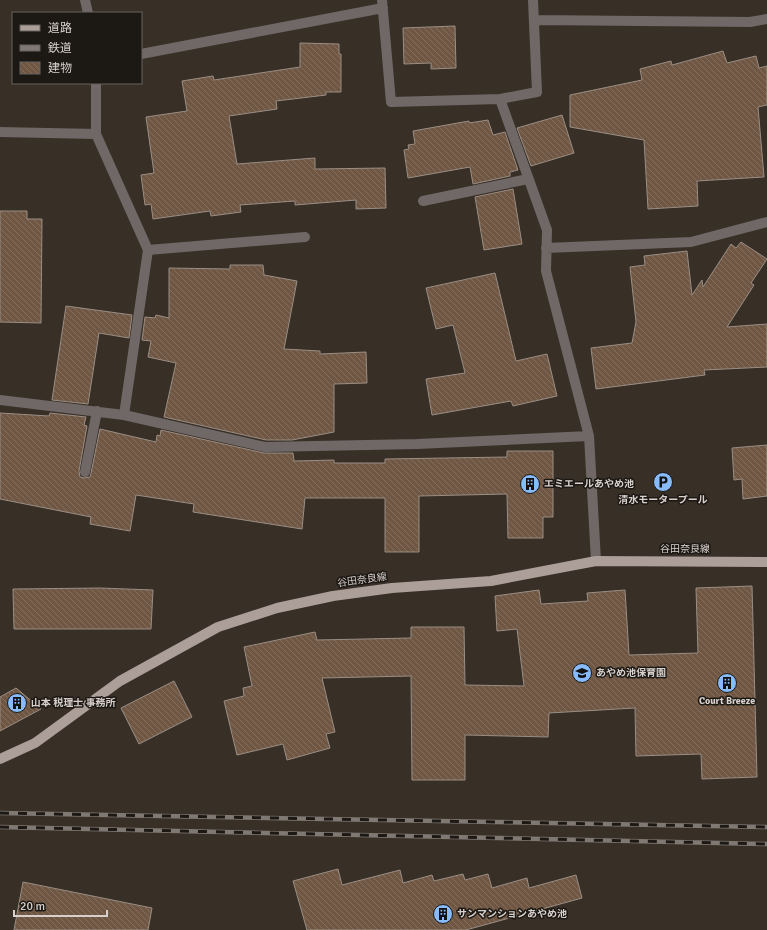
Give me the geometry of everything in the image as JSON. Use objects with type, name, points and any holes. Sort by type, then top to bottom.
[{"type":"main road","name":"谷田奈良線","points":[[0,759],[35,743],[120,681],[218,627],[277,608],[333,596],[392,588],[491,581],[596,561],[767,562]]},
{"type":"street","points":[[85,0],[88,12]]},
{"type":"street","points":[[142,54],[382,4],[391,102],[500,99],[537,92],[533,0]]},
{"type":"street","points":[[534,20],[750,22],[767,19]]},
{"type":"street","points":[[96,84],[96,134],[148,250],[124,415]]},
{"type":"street","points":[[500,99],[547,230],[546,271],[589,436],[596,561]]},
{"type":"street","points":[[0,132],[96,134]]},
{"type":"street","points":[[423,201],[528,179]]},
{"type":"street","points":[[546,248],[690,242],[767,222]]},
{"type":"street","points":[[148,250],[305,237]]},
{"type":"street","points":[[0,400],[124,415],[265,447],[417,444],[589,436]]},
{"type":"street","points":[[85,472],[97,411]]},
{"type":"building","points":[[455,26],[456,68],[431,69],[431,63],[404,64],[403,28]]},
{"type":"building","points":[[300,43],[339,44],[339,54],[341,54],[341,92],[326,92],[326,95],[276,101],[277,109],[229,116],[237,164],[315,158],[315,169],[385,168],[386,208],[356,209],[356,200],[295,205],[295,201],[240,205],[241,212],[211,216],[210,211],[153,219],[151,204],[145,205],[141,175],[154,173],[146,117],[187,111],[182,81],[213,76],[214,80],[300,67]]},
{"type":"building","points":[[723,51],[727,63],[756,56],[759,68],[767,66],[767,105],[758,107],[764,177],[697,181],[698,206],[648,209],[644,140],[570,127],[570,95],[642,80],[640,69],[671,61],[672,65]]},
{"type":"building","points":[[562,115],[574,153],[531,166],[517,128]]},
{"type":"building","points":[[488,120],[493,135],[505,132],[518,170],[510,172],[510,176],[473,184],[470,167],[408,178],[404,150],[409,149],[408,145],[415,144],[413,131],[469,121],[469,123]]},
{"type":"building","points":[[513,189],[522,244],[484,250],[475,197]]},
{"type":"building","points":[[0,211],[27,211],[27,219],[42,219],[41,323],[0,322]]},
{"type":"building","points":[[741,242],[767,259],[751,283],[754,285],[727,327],[767,324],[767,367],[704,370],[705,375],[596,389],[591,348],[632,343],[636,322],[630,267],[645,265],[644,256],[687,251],[692,295],[702,280],[703,287],[731,244],[736,248]]},
{"type":"building","points":[[230,265],[263,265],[264,275],[297,281],[284,349],[320,351],[320,354],[366,352],[367,383],[334,384],[334,432],[292,440],[266,440],[164,417],[176,363],[148,357],[151,341],[142,340],[145,317],[155,318],[156,315],[169,318],[169,268],[230,269]]},
{"type":"building","points":[[495,273],[516,361],[547,354],[557,396],[513,406],[511,401],[432,415],[426,379],[465,373],[453,325],[436,329],[426,288]]},
{"type":"building","points":[[66,306],[132,315],[129,338],[99,333],[88,404],[52,400]]},
{"type":"building","points":[[0,413],[49,416],[50,413],[86,417],[84,425],[87,426],[79,471],[80,477],[84,478],[90,477],[100,429],[156,442],[157,435],[160,436],[161,430],[264,453],[293,453],[294,461],[334,460],[334,463],[385,463],[385,459],[507,457],[507,451],[553,451],[553,517],[543,517],[543,538],[508,538],[507,494],[419,496],[419,552],[385,552],[385,498],[305,498],[302,529],[193,512],[194,504],[136,495],[130,531],[90,524],[91,517],[0,499]]},
{"type":"building","points":[[767,445],[767,496],[743,499],[742,479],[734,480],[732,448]]},
{"type":"building","points":[[752,586],[757,777],[702,779],[701,754],[636,756],[635,708],[549,713],[548,737],[465,735],[465,780],[412,780],[411,676],[322,678],[335,732],[326,734],[330,748],[287,760],[283,744],[237,755],[224,701],[244,696],[243,688],[252,686],[244,647],[315,632],[317,640],[411,638],[411,627],[464,627],[465,685],[524,686],[517,629],[497,631],[495,596],[539,590],[541,604],[588,601],[587,593],[625,590],[629,655],[698,653],[696,588]]},
{"type":"building","points":[[100,588],[153,590],[151,629],[14,629],[13,589]]},
{"type":"building","points":[[174,681],[192,717],[139,744],[121,708]]},
{"type":"building","name":"山本 税理士 事務所","points":[[16,688],[41,709],[0,731],[0,697]]},
{"type":"building","name":"サンマンションあやめ池","points":[[338,869],[342,885],[400,870],[403,883],[432,875],[434,881],[463,874],[465,880],[488,874],[492,888],[527,878],[529,888],[576,875],[582,898],[466,930],[307,930],[293,881]]},
{"type":"building","points":[[23,882],[152,908],[148,930],[14,930]]},
{"type":"railway","points":[[0,813],[767,827]]},
{"type":"railway","points":[[0,827],[767,844]]},
{"type":"place","name":"清水モータープール","points":[[663,482]]},
{"type":"place","name":"エミエールあやめ池","points":[[530,484]]},
{"type":"place","name":"あやめ池保育園","points":[[582,673]]},
{"type":"place","name":"Court Breeze","points":[[727,683]]},
{"type":"place","name":"山本 税理士 事務所","points":[[17,703]]},
{"type":"place","name":"サンマンションあやめ池","points":[[443,914]]}]
